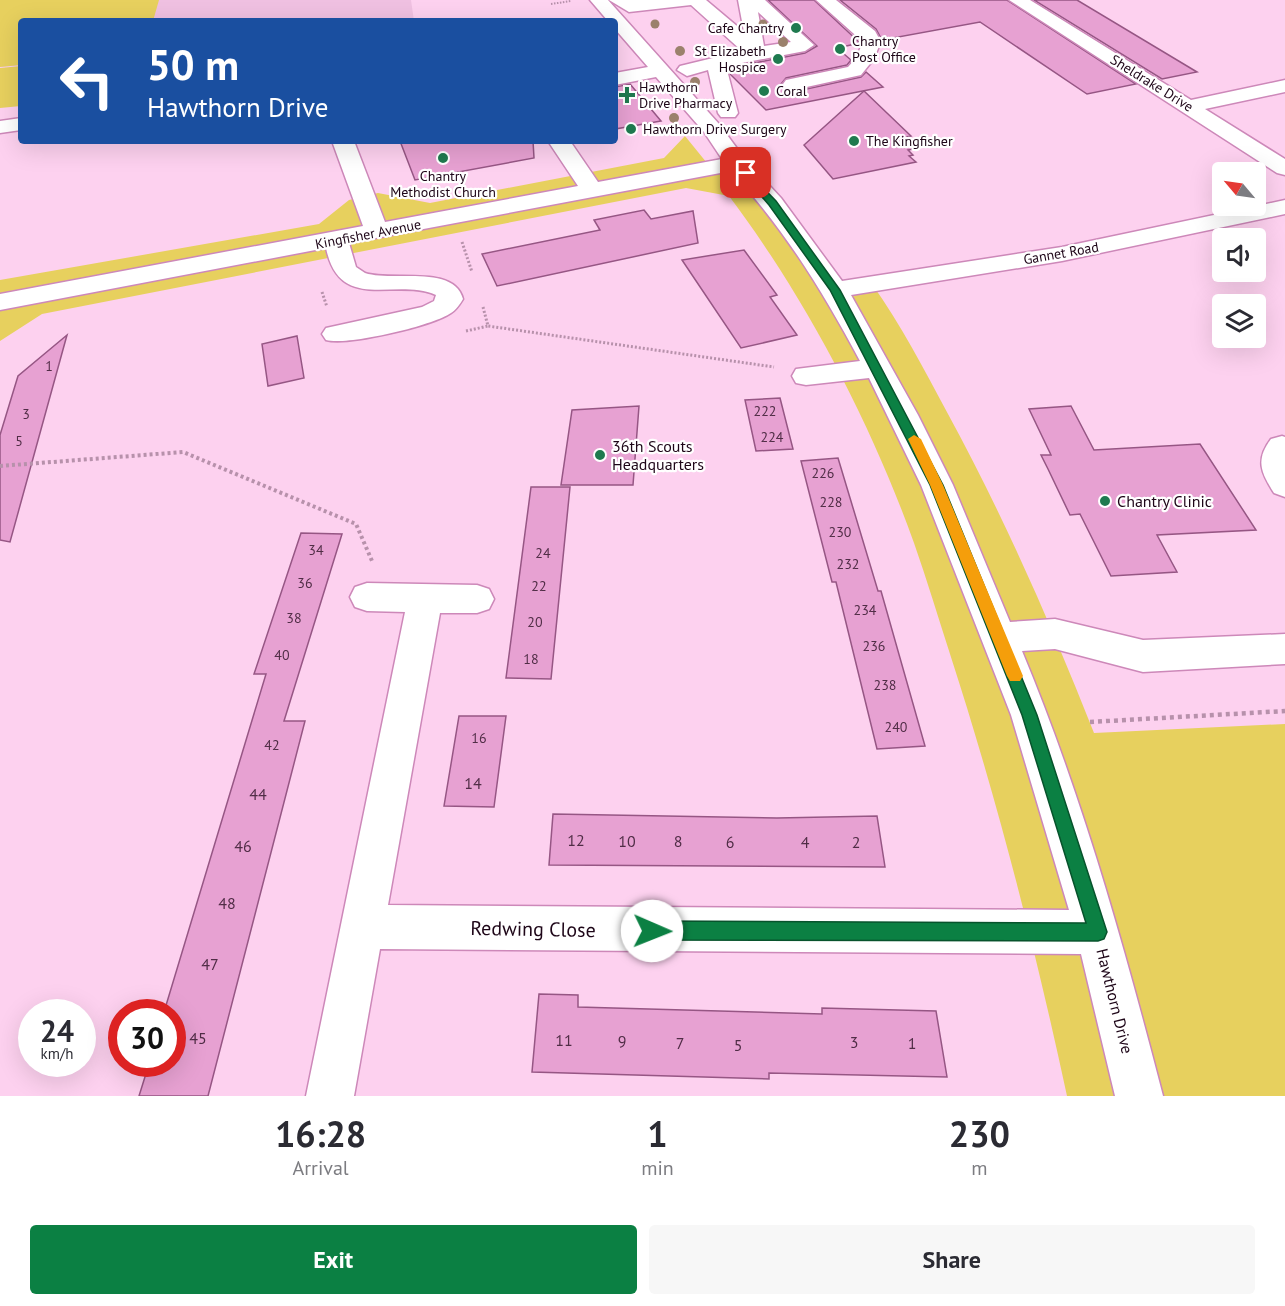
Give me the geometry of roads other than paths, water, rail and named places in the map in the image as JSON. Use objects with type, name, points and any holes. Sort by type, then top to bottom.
[{"type":"street","name":"Hawthorn Drive","points":[[599,0],[616,8],[661,69],[718,135],[736,164],[773,203],[835,290],[878,368],[937,485],[1030,715],[1098,932],[1139,1096]]},
{"type":"street","points":[[616,8],[691,0]]},
{"type":"street","points":[[696,0],[804,45]]},
{"type":"street","points":[[696,0],[756,53]]},
{"type":"street","points":[[747,0],[756,53]]},
{"type":"street","points":[[755,0],[804,45]]},
{"type":"street","points":[[793,84],[854,71],[864,60],[872,42],[869,35],[825,0]]},
{"type":"street","name":"Sheldrake Drive","points":[[1018,0],[1191,106],[1285,168]]},
{"type":"street","points":[[716,63],[804,45]]},
{"type":"street","points":[[618,78],[689,60]]},
{"type":"street","points":[[1191,106],[1285,86]]},
{"type":"street","points":[[0,127],[18,124]]},
{"type":"street","points":[[344,144],[377,233]]},
{"type":"street","points":[[561,144],[592,190]]},
{"type":"street","name":"Kingfisher Avenue","points":[[0,302],[336,241],[736,164]]},
{"type":"street","name":"Gannet Road","points":[[835,290],[1062,254],[1285,207]]},
{"type":"street","points":[[335,334],[427,315],[444,308],[450,299],[448,291],[432,284],[376,282],[357,278],[345,271],[336,241]]},
{"type":"street","points":[[806,376],[878,368]]},
{"type":"street","points":[[1282,447],[1274,459],[1274,466],[1285,485]]},
{"type":"street","points":[[371,582],[424,598],[477,599]]},
{"type":"street","points":[[330,1096],[424,598]]},
{"type":"street","points":[[1000,638],[1055,634],[1143,656],[1285,649]]},
{"type":"street","name":"Redwing Close","points":[[363,927],[1098,932]]},
{"type":"place","name":"Cafe Chantry","points":[[796,28]]},
{"type":"place","name":"Chantry Post Office","points":[[840,49]]},
{"type":"place","name":"St Elizabeth Hospice","points":[[778,59]]},
{"type":"place","name":"Coral","points":[[764,91]]},
{"type":"place","name":"Hawthorn Drive Pharmacy","points":[[627,95]]},
{"type":"place","name":"Hawthorn Drive Surgery","points":[[631,129]]},
{"type":"place","name":"The Kingfisher","points":[[854,141]]},
{"type":"place","name":"Chantry Methodist Church","points":[[443,158]]},
{"type":"place","name":"36th Scouts Headquarters","points":[[600,455]]},
{"type":"place","name":"Chantry Clinic","points":[[1105,501]]}]
